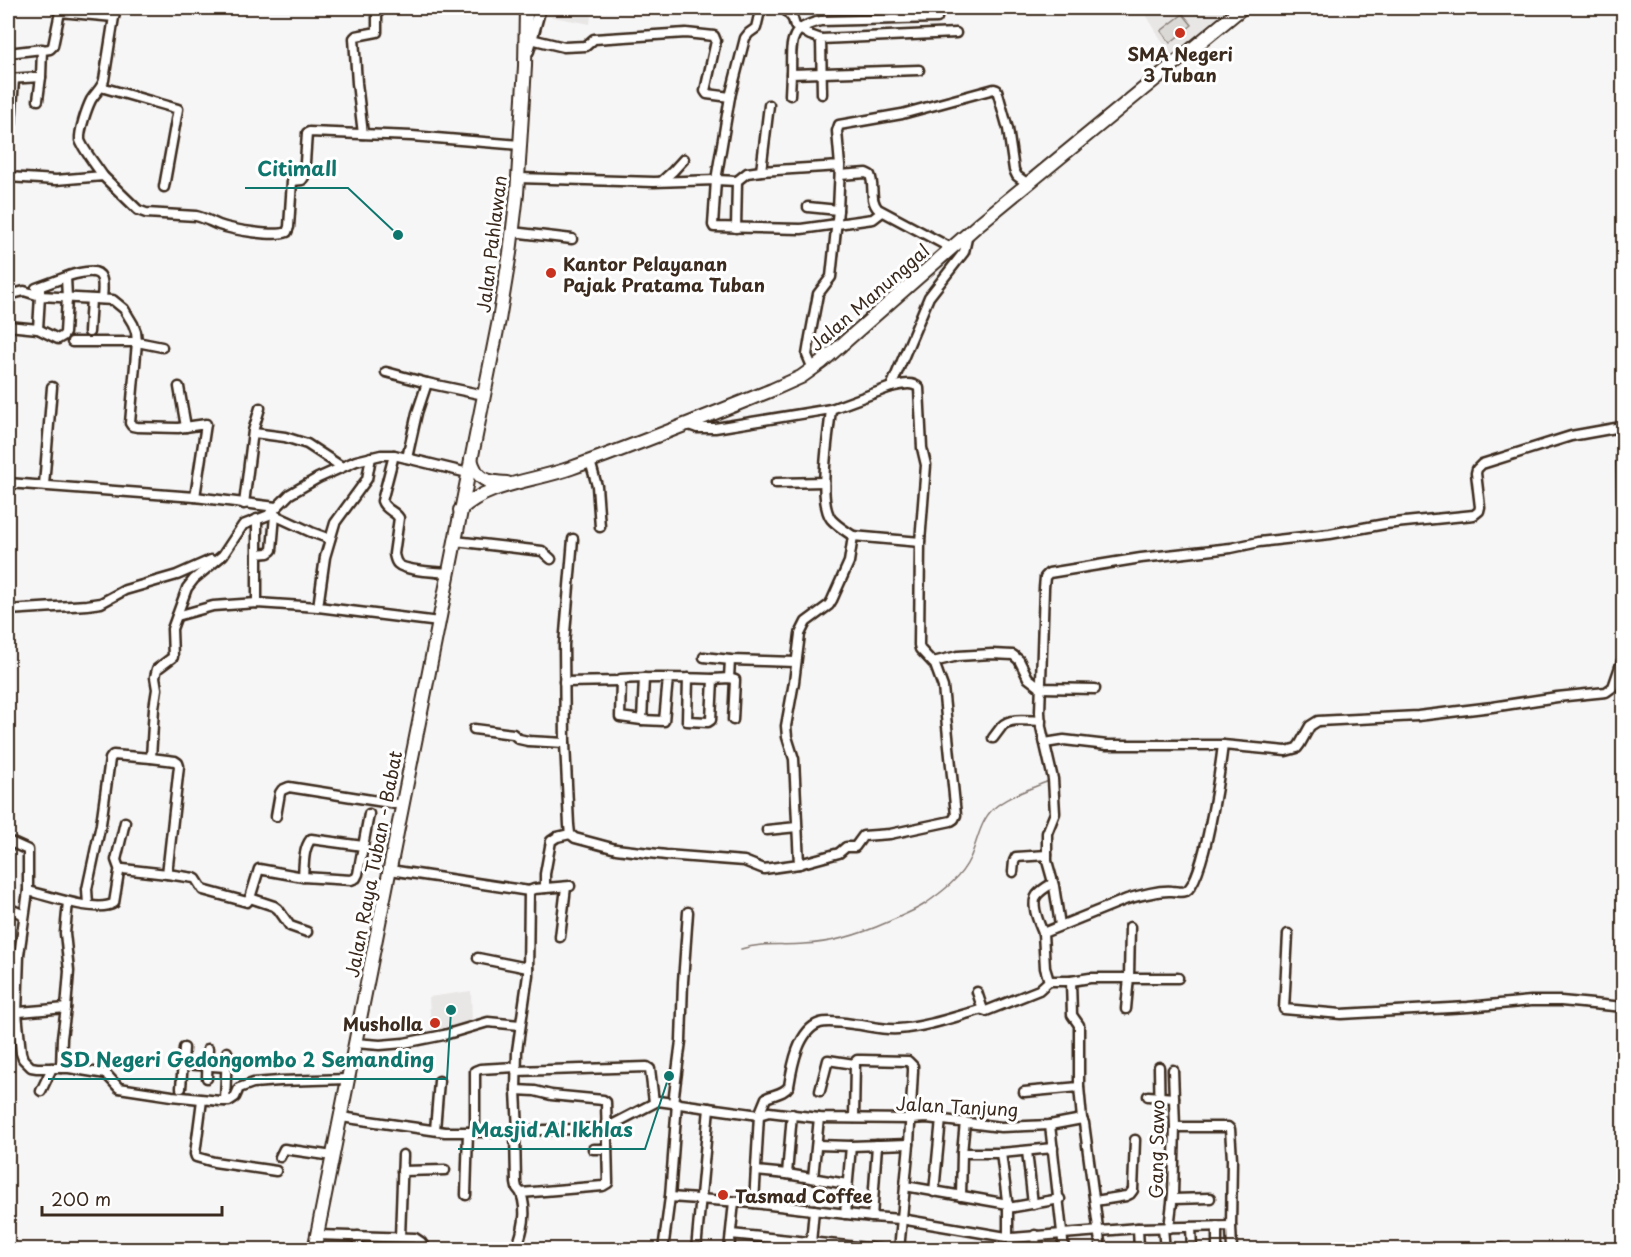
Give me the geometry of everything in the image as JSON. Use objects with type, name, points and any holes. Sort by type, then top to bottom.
[{"type":"highway","points":[[525,66],[526,8]]},
{"type":"highway","name":"Jalan Manunggal","points":[[460,510],[483,494],[542,478],[590,461],[793,381],[813,369],[951,248],[1242,8]]},
{"type":"highway","name":"Jalan Pahlawan","points":[[466,479],[499,320],[512,232],[525,66]]},
{"type":"highway","points":[[471,458],[473,468],[482,478],[496,482],[517,483]]},
{"type":"highway","name":"Jalan Raya Tuban - Babat","points":[[314,1250],[450,571],[466,479]]},
{"type":"main road","name":"Jalan Pahlawan","points":[[525,66],[540,8]]},
{"type":"street","points":[[117,8],[104,80],[90,100],[80,139],[103,176],[130,204],[146,213],[196,216],[217,225],[235,229],[284,234],[289,227],[292,181],[302,180],[304,177],[307,133],[311,132],[520,145]]},
{"type":"street","points":[[363,134],[354,38],[378,32],[377,8]]},
{"type":"street","points":[[765,8],[760,11],[756,28],[746,38],[730,97],[717,180],[713,226],[801,229],[874,219],[882,212]]},
{"type":"street","points":[[784,8],[797,23],[809,24]]},
{"type":"street","points":[[793,8],[794,25],[821,39],[956,33]]},
{"type":"street","points":[[8,53],[50,49],[53,46],[60,12],[114,17]]},
{"type":"street","points":[[790,94],[792,42],[800,29],[809,24],[821,21],[937,18]]},
{"type":"street","points":[[531,39],[564,47],[586,46],[592,40],[686,33],[714,36],[716,41],[705,91],[707,94],[730,97]]},
{"type":"street","points":[[821,39],[822,94]]},
{"type":"street","points":[[38,100],[43,50]]},
{"type":"street","points":[[791,74],[919,70]]},
{"type":"street","points":[[11,124],[11,79],[41,77]]},
{"type":"street","points":[[101,87],[178,109],[164,187]]},
{"type":"street","points":[[813,369],[807,355],[818,294],[831,277],[838,210],[840,171],[837,131],[839,125],[902,114],[994,89],[997,90],[1008,129],[1014,170],[1017,176],[1028,184]]},
{"type":"street","points":[[761,171],[769,105]]},
{"type":"street","points":[[661,181],[684,159]]},
{"type":"street","points":[[518,178],[737,181],[747,173],[761,171],[866,173],[870,175],[873,182],[873,203],[878,209],[951,248]]},
{"type":"street","points":[[8,177],[56,180],[103,176]]},
{"type":"street","points":[[736,228],[737,181]]},
{"type":"street","points":[[808,207],[838,210]]},
{"type":"street","points":[[512,232],[572,239]]},
{"type":"street","points":[[891,387],[929,297],[964,252],[969,233]]},
{"type":"street","points":[[40,291],[72,274],[91,272],[97,273],[102,279],[102,299]]},
{"type":"street","points":[[8,326],[38,329],[58,339],[63,336],[67,298],[66,277]]},
{"type":"street","points":[[9,295],[24,291],[40,291],[67,298],[113,300],[124,309],[136,333],[137,342],[130,423],[132,426],[186,427],[206,424],[195,497]]},
{"type":"street","points":[[38,329],[40,291]]},
{"type":"street","points":[[89,332],[91,299]]},
{"type":"street","points":[[72,342],[137,342],[162,347]]},
{"type":"street","points":[[386,372],[484,395]]},
{"type":"street","points":[[407,458],[417,413],[427,383]]},
{"type":"street","points":[[573,539],[564,645],[564,682],[568,825],[570,834],[575,838],[616,849],[744,861],[764,868],[800,864],[839,853],[846,847],[855,847],[863,836],[890,834],[951,821],[956,817],[943,687],[933,662],[920,650],[919,645],[920,542],[926,465],[921,441],[919,388],[909,384],[891,387],[831,409],[716,428],[697,428],[687,424]]},
{"type":"street","points":[[44,485],[52,387]]},
{"type":"street","points":[[179,387],[186,427]]},
{"type":"street","points":[[244,504],[246,479],[260,408]]},
{"type":"street","points":[[831,409],[824,482],[825,504],[832,521],[853,536],[920,542]]},
{"type":"street","points":[[1060,925],[1047,855],[1047,833],[1055,813],[1053,779],[1041,722],[1044,584],[1045,576],[1050,572],[1330,534],[1385,524],[1474,515],[1480,507],[1476,473],[1482,464],[1571,436],[1622,427],[1623,530]]},
{"type":"street","points":[[254,433],[285,437],[308,444],[342,467]]},
{"type":"street","points":[[152,758],[157,689],[156,671],[173,657],[172,629],[177,616],[190,583],[223,555],[243,525],[274,512],[283,500],[302,486],[342,467],[385,454],[407,458],[466,479]]},
{"type":"street","points":[[394,455],[382,501],[384,506],[399,518],[394,554],[398,563],[410,568],[450,571]]},
{"type":"street","points":[[318,607],[323,565],[335,523],[367,479],[371,457]]},
{"type":"street","points":[[590,461],[597,486],[600,527]]},
{"type":"street","points":[[776,483],[824,482]]},
{"type":"street","points":[[8,483],[195,497],[244,504],[274,512],[311,532],[330,539]]},
{"type":"street","points":[[257,554],[268,553],[272,550],[274,512]]},
{"type":"street","points":[[257,519],[257,603]]},
{"type":"street","points":[[800,864],[794,759],[786,731],[798,640],[802,629],[812,616],[829,605],[832,600],[849,562],[853,536]]},
{"type":"street","points":[[455,541],[542,551],[551,559]]},
{"type":"street","points":[[8,610],[101,603],[125,590],[177,575],[223,555]]},
{"type":"street","points":[[177,616],[213,606],[257,603],[318,607],[439,622]]},
{"type":"street","points":[[933,662],[958,656],[1013,655],[1019,660],[1028,678],[1041,688],[1095,689]]},
{"type":"street","points":[[1045,743],[1064,740],[1107,745],[1223,745],[1286,751],[1297,748],[1310,726],[1318,721],[1418,716],[1606,692],[1612,687],[1623,655]]},
{"type":"street","points":[[704,657],[796,662]]},
{"type":"street","points":[[729,678],[730,660]]},
{"type":"street","points":[[564,682],[644,678],[734,679],[733,720]]},
{"type":"street","points":[[642,720],[644,678]]},
{"type":"street","points":[[620,681],[620,717],[663,722],[668,678]]},
{"type":"street","points":[[688,678],[687,721],[708,722],[711,718],[713,679]]},
{"type":"street","points":[[993,738],[1006,723],[1041,722]]},
{"type":"street","points":[[474,729],[513,734],[519,739],[530,741],[565,743]]},
{"type":"street","points":[[1043,933],[1127,899],[1165,891],[1181,892],[1188,889],[1197,873],[1211,823],[1223,745]]},
{"type":"street","points":[[88,905],[87,889],[101,824],[112,755],[152,758],[178,763],[167,874]]},
{"type":"street","points":[[276,816],[280,793],[289,787],[403,806]]},
{"type":"street","points":[[120,871],[123,869],[194,878],[203,890],[247,902],[259,869],[303,877],[351,880],[358,874],[369,814]]},
{"type":"street","points":[[28,891],[68,902],[106,907],[113,904],[120,871],[116,860],[125,822]]},
{"type":"street","points":[[767,830],[797,827]]},
{"type":"street","points":[[545,888],[551,840],[570,834]]},
{"type":"street","points":[[303,877],[307,844],[311,839],[363,846]]},
{"type":"street","points":[[8,841],[28,850],[28,891],[12,1013],[21,1053],[30,1067],[103,1072],[122,1089],[202,1100],[225,1101],[235,1097],[239,1088]]},
{"type":"street","points":[[1013,872],[1016,857],[1047,855]]},
{"type":"street","points":[[390,870],[529,891],[568,887],[560,937]]},
{"type":"street","points":[[1049,981],[1045,973],[1043,933],[1034,902],[1039,892],[1053,883]]},
{"type":"street","points":[[516,1250],[525,1214],[521,1192],[516,1183],[516,1069],[528,968],[529,891]]},
{"type":"street","points":[[250,898],[274,906],[290,926],[307,932]]},
{"type":"street","points":[[41,1090],[57,1068],[62,1038],[69,971],[65,933],[68,902]]},
{"type":"street","points":[[8,908],[24,915]]},
{"type":"street","points":[[663,1250],[670,1197],[688,912]]},
{"type":"street","points":[[1126,1009],[1130,927]]},
{"type":"street","points":[[1287,934],[1284,1009],[1341,1014],[1538,1001],[1623,1007]]},
{"type":"street","points":[[478,958],[528,968]]},
{"type":"street","points":[[754,1203],[759,1115],[766,1098],[787,1090],[802,1041],[812,1027],[819,1023],[895,1029],[923,1025],[982,1009],[986,1011],[1039,990],[1049,981],[1129,977],[1178,978]]},
{"type":"street","points":[[1071,981],[1072,1015],[1079,1025],[1079,1087],[1082,1119],[1095,1201],[1097,1231],[1095,1250]]},
{"type":"street","points":[[977,992],[982,1009]]},
{"type":"street","points":[[12,1013],[66,1008]]},
{"type":"street","points":[[355,1043],[380,1046],[404,1043],[444,1035],[489,1022],[520,1025]]},
{"type":"street","points":[[181,1088],[184,1048]]},
{"type":"street","points":[[207,1078],[208,1049]]},
{"type":"street","points":[[225,1101],[227,1052]]},
{"type":"street","points":[[820,1092],[828,1060],[854,1064]]},
{"type":"street","points":[[854,1118],[854,1064],[857,1060],[908,1060],[913,1071],[911,1119],[899,1250]]},
{"type":"street","points":[[183,1064],[226,1066]]},
{"type":"street","points":[[341,1117],[435,1130],[471,1132],[606,1128],[654,1102],[650,1069],[647,1067],[480,1069],[475,1071],[471,1132],[466,1195]]},
{"type":"street","points":[[1158,1067],[1160,1128]]},
{"type":"street","name":"Gang Sawo","points":[[1165,1250],[1166,1228],[1173,1199],[1175,1126],[1173,1070]]},
{"type":"street","points":[[225,1088],[280,1081],[348,1079]]},
{"type":"street","points":[[435,1130],[439,1081]]},
{"type":"street","points":[[1024,1092],[1079,1087]]},
{"type":"street","points":[[516,1090],[603,1100],[607,1104],[608,1181],[606,1185],[521,1192]]},
{"type":"street","points":[[1148,1096],[1174,1098]]},
{"type":"street","points":[[202,1100],[196,1157],[214,1162],[276,1171]]},
{"type":"street","name":"Jalan Tanjung","points":[[654,1102],[759,1115],[769,1112],[819,1118],[927,1118],[1001,1127],[1050,1125],[1082,1119]]},
{"type":"street","points":[[696,1250],[709,1108]]},
{"type":"street","points":[[787,1173],[792,1114]]},
{"type":"street","points":[[813,1178],[819,1118]]},
{"type":"street","points":[[934,1192],[940,1119]]},
{"type":"street","points":[[1082,1119],[1079,1123],[1101,1250]]},
{"type":"street","points":[[961,1196],[965,1122]]},
{"type":"street","points":[[1050,1125],[1064,1250]]},
{"type":"street","points":[[1175,1126],[1228,1127],[1230,1129],[1232,1250]]},
{"type":"street","points":[[1095,1201],[1126,1196],[1133,1190],[1135,1140]]},
{"type":"street","points":[[817,1145],[909,1144]]},
{"type":"street","points":[[872,1217],[877,1145]]},
{"type":"street","points":[[845,1214],[851,1146]]},
{"type":"street","points":[[962,1153],[1001,1153],[1053,1148]]},
{"type":"street","points":[[280,1157],[284,1149],[333,1156]]},
{"type":"street","points":[[593,1149],[607,1149]]},
{"type":"street","points":[[1027,1151],[1033,1204]]},
{"type":"street","points":[[1001,1153],[1008,1206],[1008,1238]]},
{"type":"street","points":[[400,1237],[403,1155]]},
{"type":"street","points":[[402,1171],[446,1170]]},
{"type":"street","points":[[756,1171],[787,1173],[847,1184]]},
{"type":"street","points":[[905,1186],[1008,1206],[1060,1199]]},
{"type":"street","points":[[670,1197],[754,1203],[902,1219],[1008,1238],[1138,1228],[1231,1226]]},
{"type":"street","points":[[1173,1199],[1210,1197]]},
{"type":"street","points":[[729,1250],[734,1202]]},
{"type":"street","points":[[811,1243],[814,1210]]},
{"type":"street","points":[[1217,1226],[1217,1250]]},
{"type":"street","points":[[1191,1227],[1192,1250]]},
{"type":"street","points":[[1138,1228],[1139,1250]]},
{"type":"street","points":[[317,1234],[400,1237],[419,1240],[426,1250]]},
{"type":"street","points":[[731,1234],[887,1250]]},
{"type":"street","points":[[1035,1235],[1036,1250]]},
{"type":"street","points":[[358,1236],[358,1250]]},
{"type":"street","points":[[1477,1250],[1494,1248],[1507,1250]]},
{"type":"shaded area","points":[[549,8],[592,8],[590,24],[547,16]]},
{"type":"shaded area","name":"SMA Negeri 3 Tuban","points":[[1142,8],[1234,8],[1172,58]]},
{"type":"shaded area","points":[[1183,14],[1192,25],[1170,43],[1161,31]]},
{"type":"shaded area","points":[[471,991],[472,1023],[431,1034],[429,997]]},
{"type":"waterway","points":[[741,949],[837,940],[878,926],[921,907],[962,872],[970,858],[979,832],[993,809],[1013,796],[1051,780]]},
{"type":"place","name":"SMA Negeri 3 Tuban","points":[[1180,33]]},
{"type":"place","name":"Citimall","points":[[398,235]]},
{"type":"place","name":"Kantor Pelayanan Pajak Pratama Tuban","points":[[551,273]]},
{"type":"place","name":"SD Negeri Gedongombo 2 Semanding","points":[[451,1010]]},
{"type":"place","name":"Musholla","points":[[435,1023]]},
{"type":"place","name":"Masjid Al Ikhlas","points":[[669,1076]]},
{"type":"place","name":"Tasmad Coffee","points":[[723,1195]]}]
